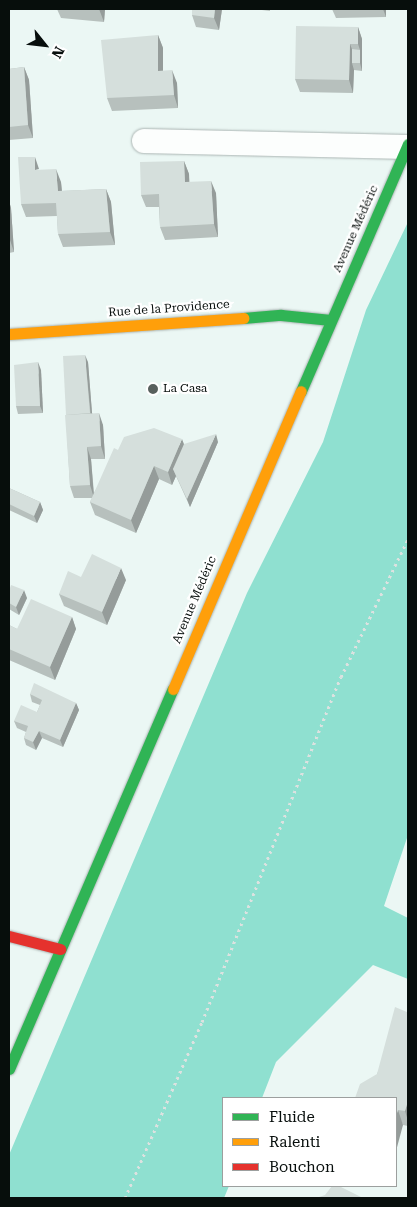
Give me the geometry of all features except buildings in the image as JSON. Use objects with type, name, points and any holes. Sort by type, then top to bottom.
[{"type":"main road","name":"Avenue Médéric","points":[[9,1069],[408,145]]},
{"type":"main road","name":"Rue de la Providence","points":[[9,334],[281,315],[331,320]]},
{"type":"main road","points":[[9,936],[60,949]]},
{"type":"lane","points":[[144,141],[408,145]]},
{"type":"path","points":[[125,1198],[202,1022],[341,677],[408,539]]},
{"type":"green space","points":[[408,222],[408,835],[384,906],[408,918],[408,979],[373,965],[276,1062],[262,1097],[222,1097],[222,1187],[229,1187],[224,1198],[9,1198],[9,1155],[247,593],[323,442],[366,310]]},
{"type":"traffic: fast","points":[[301,391],[408,144]]},
{"type":"traffic: fast","points":[[243,318],[281,315],[331,320]]},
{"type":"traffic: fast","points":[[9,1069],[173,689]]},
{"type":"traffic: slow","points":[[9,334],[243,318]]},
{"type":"traffic: slow","points":[[173,689],[301,391]]},
{"type":"traffic: jam","points":[[9,936],[60,949]]},
{"type":"place","name":"La Casa","points":[[153,389]]}]
